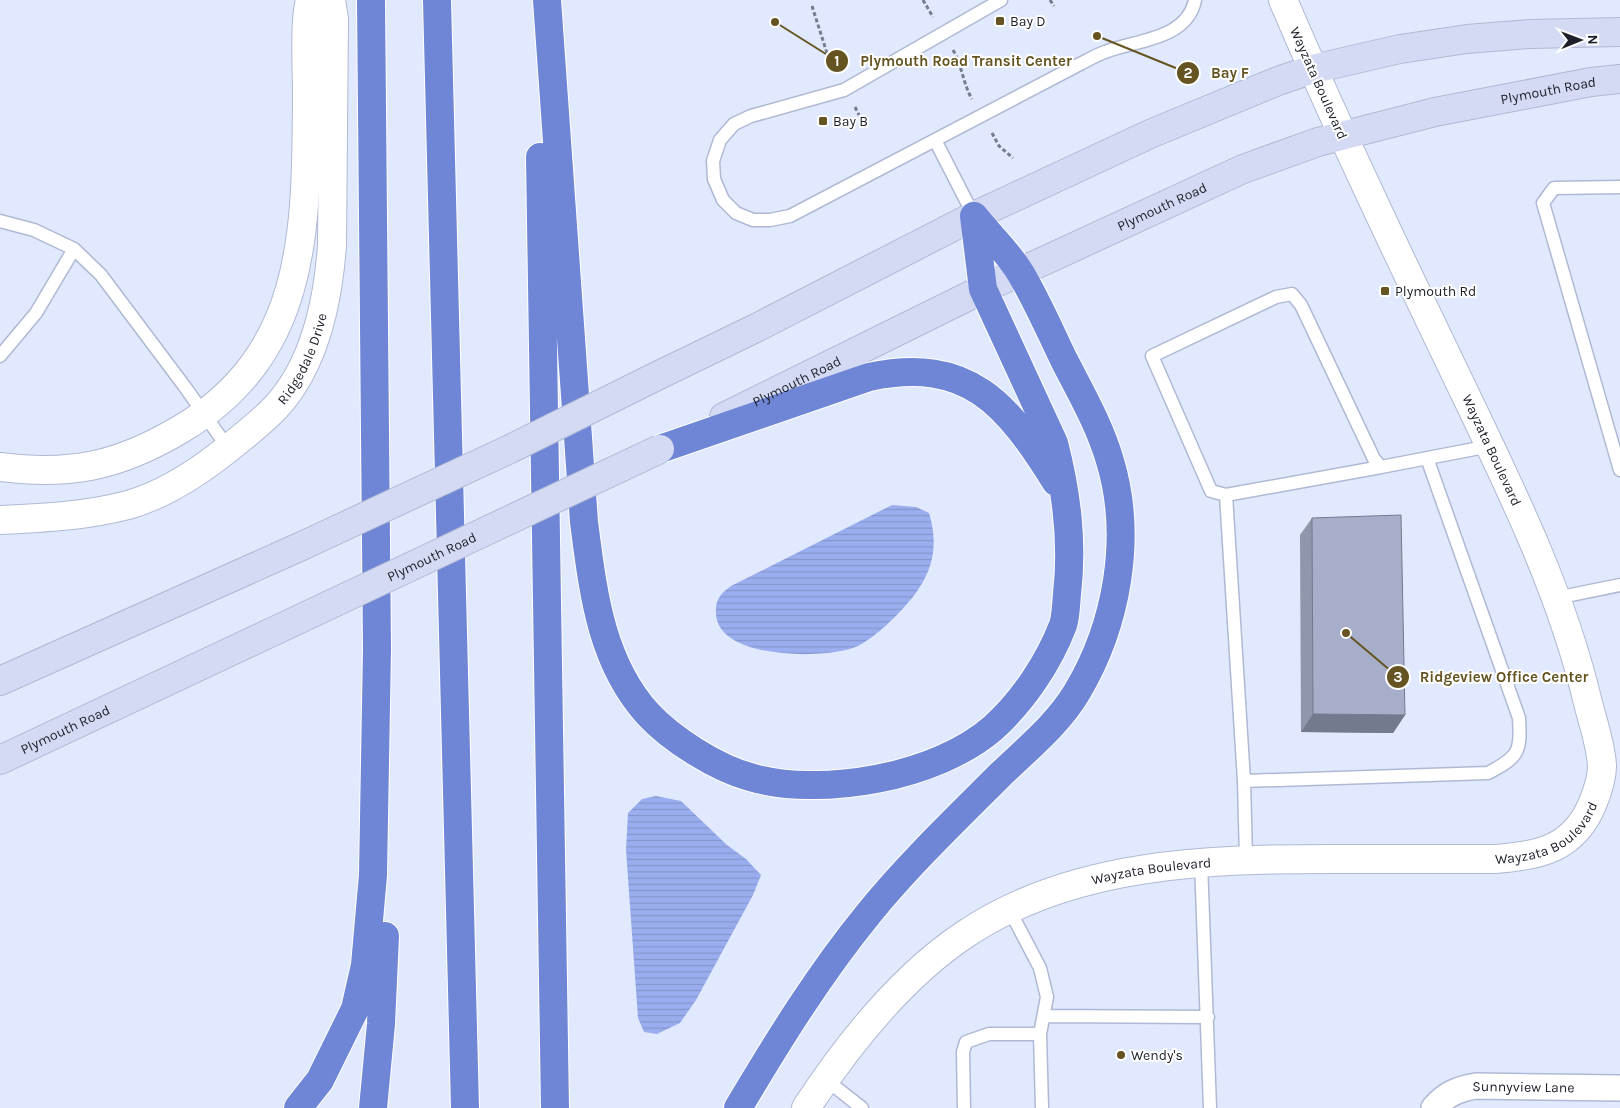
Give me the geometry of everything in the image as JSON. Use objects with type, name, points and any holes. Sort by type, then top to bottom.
[{"type":"highway","points":[[298,1108],[320,1080],[336,1051],[355,1008],[365,965],[373,875],[377,649],[371,0]]},
{"type":"highway","points":[[437,0],[464,1108]]},
{"type":"highway","points":[[537,0],[555,1108]]},
{"type":"highway","points":[[547,0],[584,522],[594,598],[602,631],[614,659],[629,687],[648,714],[671,734],[717,764],[750,778],[823,785],[859,781],[913,769],[962,749],[992,728],[1018,701],[1043,665],[1064,623],[1069,574],[1070,535],[1066,498],[1054,444],[983,289],[974,216]]},
{"type":"highway","points":[[738,1108],[793,1016],[868,914],[965,809],[1049,726],[1076,693],[1095,654],[1109,617],[1118,576],[1121,534],[1119,495],[1110,459],[1094,419],[1020,272],[974,216]]},
{"type":"highway","points":[[660,449],[869,378],[896,372],[918,371],[965,384],[988,396],[1017,423],[1066,498]]},
{"type":"highway","points":[[373,1108],[380,1024],[388,873],[377,649]]},
{"type":"main road","points":[[0,681],[304,546],[510,449],[756,328],[974,216],[1150,134],[1312,69],[1400,49],[1467,39],[1530,34],[1620,32]]},
{"type":"main road","name":"Plymouth Road","points":[[0,760],[660,449],[983,289],[1243,169],[1342,136],[1435,112],[1591,82],[1620,79]]},
{"type":"street","points":[[0,467],[32,471],[67,471],[110,463],[154,446],[205,415],[247,376],[266,348],[281,317],[296,270],[306,177],[310,0]]},
{"type":"street","name":"Ridgedale Drive","points":[[0,520],[90,514],[130,504],[160,493],[192,476],[228,448],[276,407],[295,381],[308,356],[330,281],[334,39],[331,0]]},
{"type":"street","name":"Wayzata Boulevard","points":[[806,1108],[825,1079],[872,1020],[914,976],[963,935],[1009,908],[1072,886],[1132,871],[1201,862],[1246,859],[1495,859],[1529,856],[1551,849],[1572,837],[1586,818],[1597,793],[1602,767],[1582,679],[1556,598],[1520,510],[1342,136],[1283,0]]},
{"type":"street","name":"Sunnyview Lane","points":[[1434,1108],[1443,1097],[1460,1088],[1476,1086],[1620,1088]]},
{"type":"lane","points":[[1002,0],[844,90],[751,116],[734,124],[720,140],[713,161],[714,179],[723,200],[736,213],[753,220],[770,220],[790,216],[1105,52],[1164,35],[1181,25],[1193,10],[1195,0]]},
{"type":"lane","points":[[935,140],[974,216]]},
{"type":"lane","points":[[1620,187],[1554,188],[1543,203],[1620,470]]},
{"type":"lane","points":[[0,221],[34,230],[74,248],[101,275],[228,448]]},
{"type":"lane","points":[[0,356],[36,313],[74,248]]},
{"type":"lane","points":[[1381,467],[1374,460],[1301,305],[1292,294],[1276,296],[1152,356],[1211,491],[1226,495],[1381,467],[1490,446]]},
{"type":"lane","points":[[1244,781],[1488,773],[1508,763],[1520,744],[1520,718],[1426,458]]},
{"type":"lane","points":[[1226,495],[1244,781],[1246,859]]},
{"type":"lane","points":[[1556,598],[1620,585]]},
{"type":"lane","points":[[1201,862],[1210,1108]]},
{"type":"lane","points":[[1009,908],[1044,982],[1048,997],[1046,1016],[1040,1034],[1042,1108]]},
{"type":"lane","points":[[1046,1016],[1208,1018]]},
{"type":"lane","points":[[964,1108],[963,1052],[966,1042],[989,1034],[1040,1034]]},
{"type":"lane","points":[[825,1079],[862,1108]]},
{"type":"path","points":[[923,0],[959,60],[966,90],[1000,146],[1013,158]]},
{"type":"path","points":[[1050,0],[1054,6]]},
{"type":"path","points":[[812,6],[831,67],[859,115]]},
{"type":"water","points":[[892,505],[916,507],[929,513],[934,536],[934,547],[929,568],[919,588],[894,618],[872,637],[858,646],[843,651],[800,654],[754,648],[735,640],[721,629],[716,614],[716,605],[721,595],[731,586]]},
{"type":"water","points":[[656,796],[681,801],[727,845],[746,859],[761,875],[753,895],[696,1000],[680,1023],[657,1034],[644,1032],[638,1018],[626,850],[628,813],[642,799]]},
{"type":"building","points":[[1401,515],[1405,715],[1313,714],[1312,518]]},
{"type":"place","name":"Bay D","points":[[1000,21]]},
{"type":"place","name":"Plymouth Road Transit Center","points":[[775,22]]},
{"type":"place","name":"Bay F","points":[[1097,36]]},
{"type":"place","name":"Bay B","points":[[823,121]]},
{"type":"place","name":"Plymouth Rd","points":[[1385,291]]},
{"type":"place","name":"Ridgeview Office Center","points":[[1346,633]]},
{"type":"place","name":"Wendy's","points":[[1121,1055]]}]
